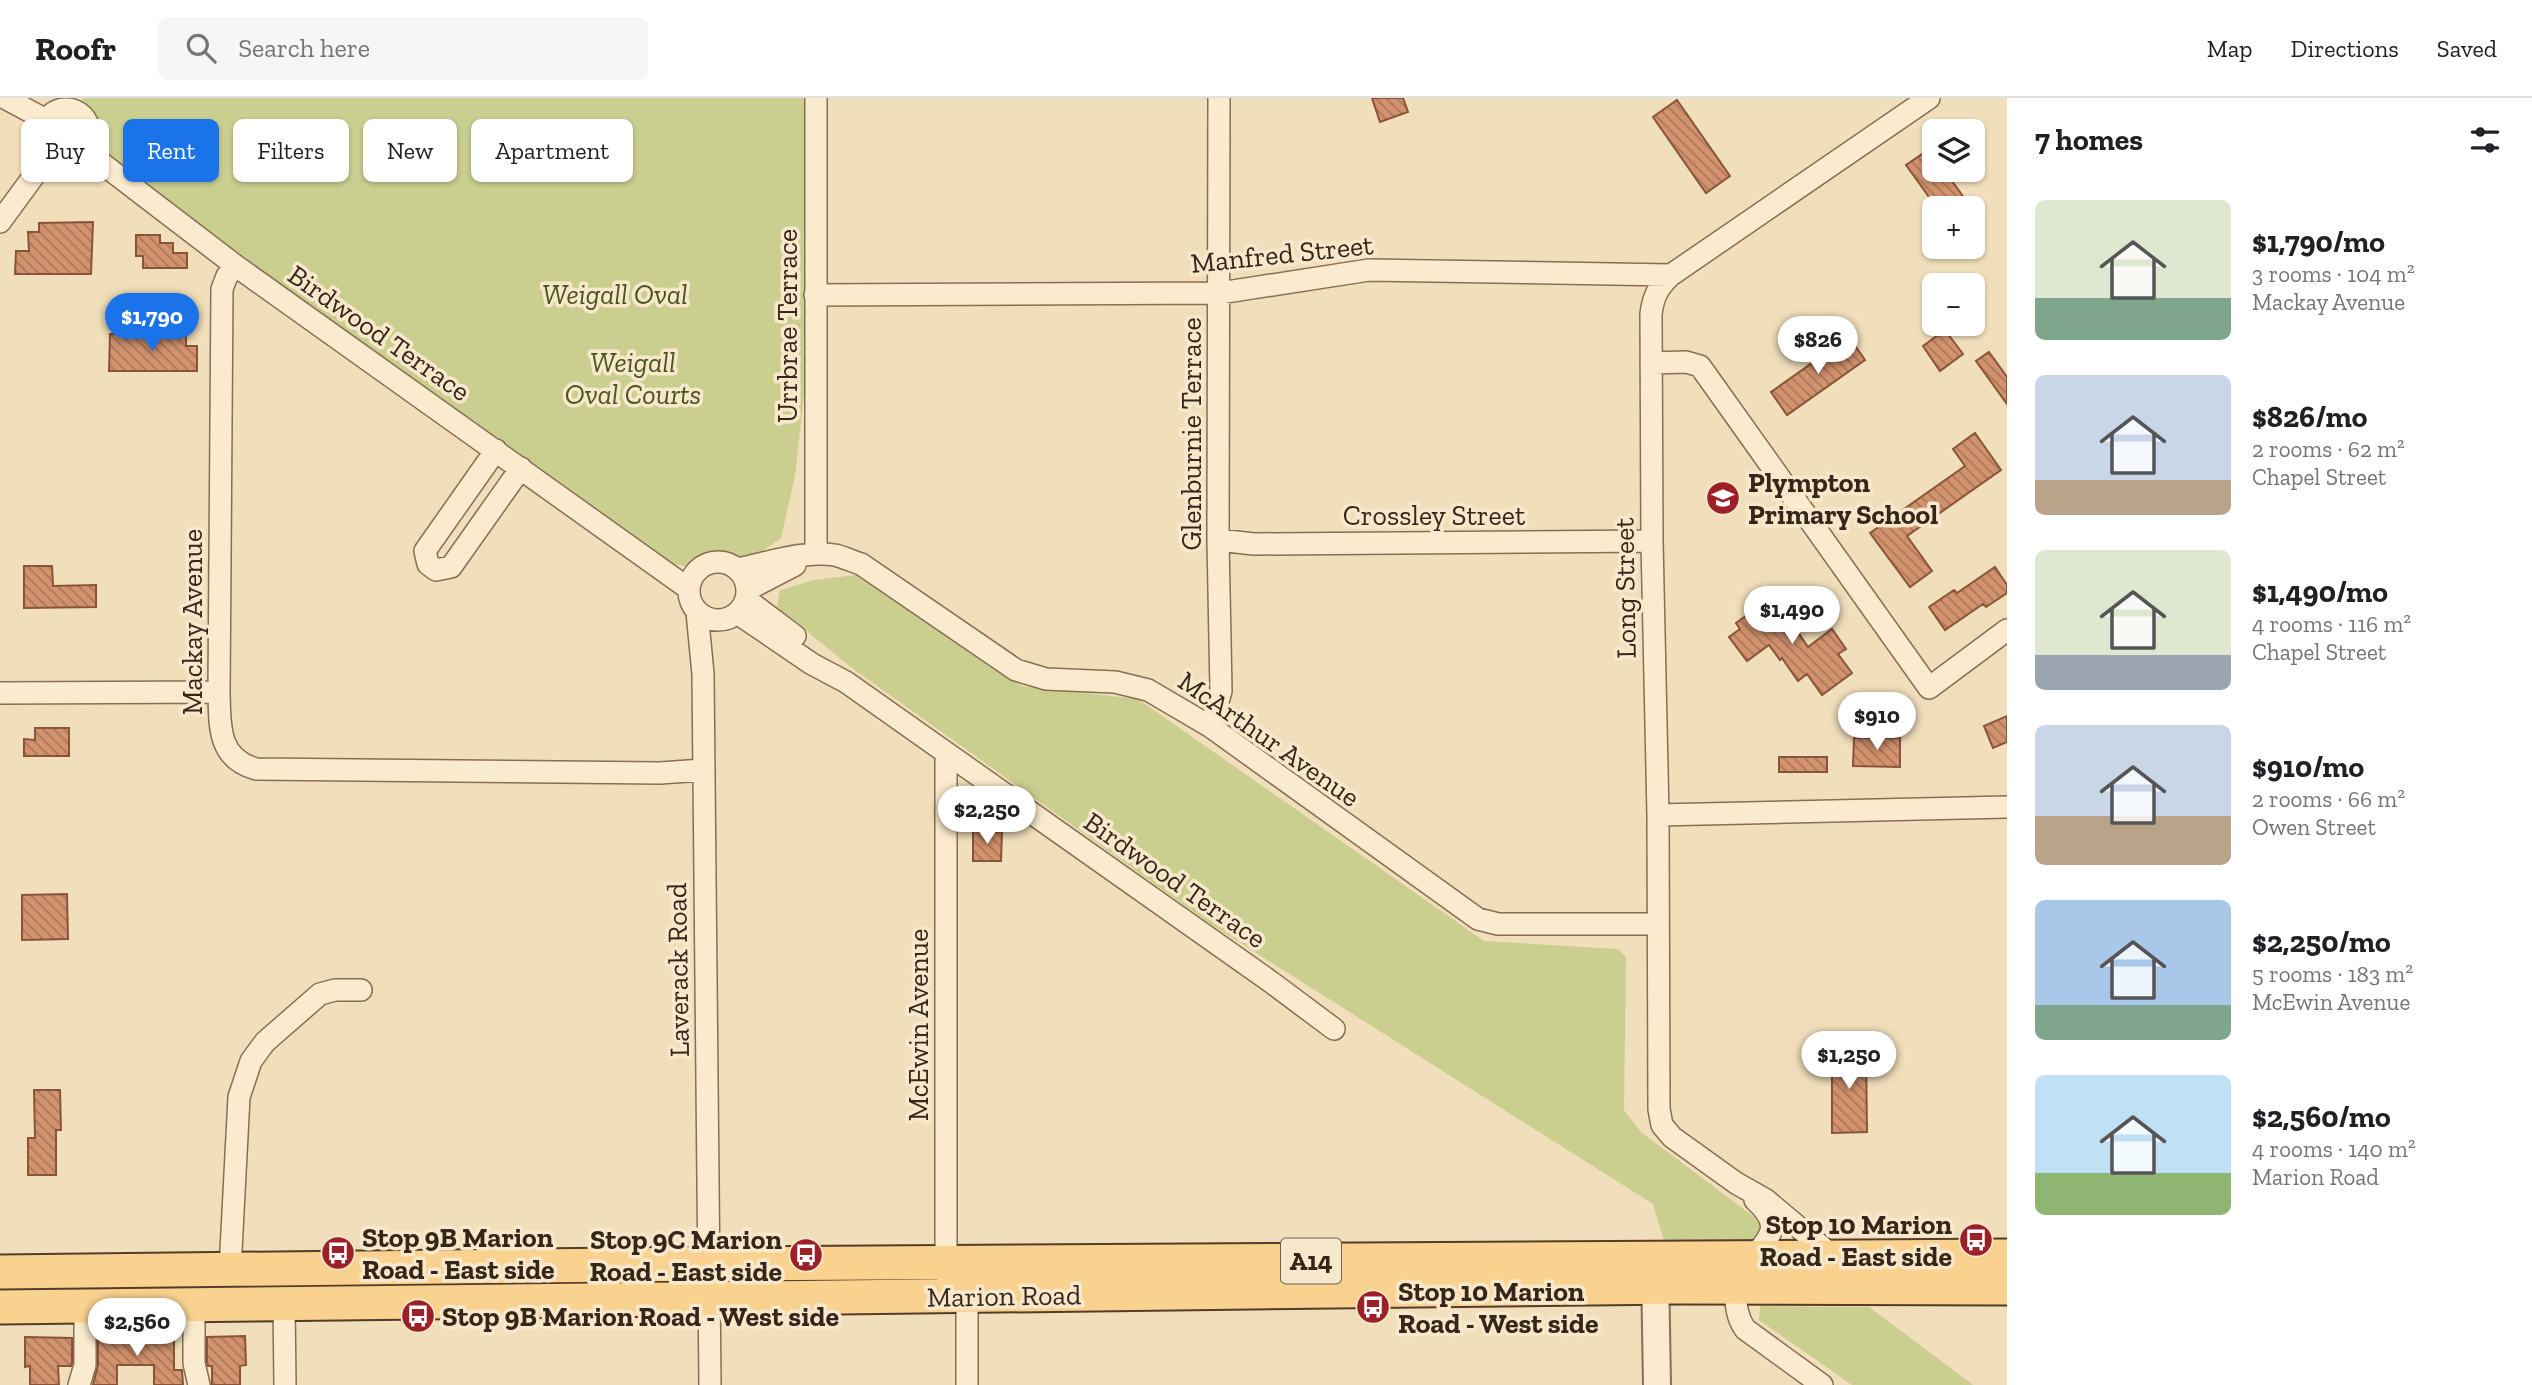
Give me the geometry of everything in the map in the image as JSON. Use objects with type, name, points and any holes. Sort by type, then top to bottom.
[{"type":"main road","name":"Marion Road","points":[[0,1307],[710,1298],[957,1280],[1655,1273],[1754,1256],[2007,1256]]},
{"type":"main road","name":"Marion Road","points":[[0,1272],[710,1264],[957,1280]]},
{"type":"main road","points":[[286,1269],[301,1275],[308,1281],[313,1292],[297,1303]]},
{"type":"main road","name":"Marion Road","points":[[1655,1273],[1735,1288],[2007,1288]]},
{"type":"street","points":[[5,98],[44,119]]},
{"type":"street","name":"Urrbrae Terrace","points":[[816,98],[816,554]]},
{"type":"street","name":"Glenburnie Terrace","points":[[1211,727],[1221,691],[1218,540],[1219,98]]},
{"type":"street","name":"Long Street","points":[[1754,1256],[1766,1243],[1773,1226],[1764,1208],[1736,1183],[1672,1137],[1662,1125],[1659,1109],[1658,815],[1652,541],[1653,298],[1671,275],[1929,98]]},
{"type":"street","points":[[47,119],[58,109],[82,105]]},
{"type":"street","name":"Birdwood Terrace","points":[[109,169],[236,266],[647,558],[694,579]]},
{"type":"street","points":[[0,222],[29,182]]},
{"type":"street","name":"Mackay Avenue","points":[[236,266],[227,276],[222,289],[219,692],[220,733],[230,755],[244,765],[256,769],[660,773],[703,770]]},
{"type":"street","name":"Manfred Street","points":[[815,295],[1220,293],[1369,270],[1671,275]]},
{"type":"street","points":[[1651,363],[1686,362],[1700,366],[1929,688],[2007,630]]},
{"type":"street","points":[[496,450],[425,551],[428,564],[436,570],[451,568],[521,468]]},
{"type":"street","name":"Crossley Street","points":[[1218,540],[1254,544],[1652,541]]},
{"type":"street","points":[[743,600],[744,579],[737,569],[721,562],[710,563],[694,579],[691,603],[707,616],[724,620],[743,600],[816,554]]},
{"type":"street","name":"McArthur Avenue","points":[[737,569],[816,554],[836,555],[861,564],[1016,670],[1046,679],[1115,682],[1148,690],[1211,727],[1478,919],[1498,924],[1658,924]]},
{"type":"street","name":"Birdwood Terrace","points":[[743,600],[820,655],[846,682],[1334,1029]]},
{"type":"street","name":"Laverack Road","points":[[707,616],[703,674],[703,770],[710,1385]]},
{"type":"street","points":[[0,693],[219,692]]},
{"type":"street","name":"McEwin Avenue","points":[[946,754],[957,1280],[967,1385]]},
{"type":"street","points":[[1658,815],[2007,807]]},
{"type":"street","points":[[230,1270],[239,1097],[251,1061],[265,1042],[320,994],[335,990],[361,990]]},
{"type":"street","name":"Long Street","points":[[1736,1183],[1766,1200],[1835,1258]]},
{"type":"street","points":[[1655,1273],[1657,1385]]},
{"type":"street","points":[[1735,1288],[1739,1321],[1745,1328],[1822,1385]]},
{"type":"street","points":[[285,1385],[297,1303]]},
{"type":"street","points":[[194,1304],[194,1363],[199,1385]]},
{"type":"street","points":[[79,1385],[85,1365],[85,1306]]},
{"type":"green space","name":"Weigall Oval","points":[[83,98],[815,98],[815,295],[795,476],[781,538],[737,569],[718,563],[699,569],[647,558],[129,182],[219,182],[219,119],[123,119],[123,178],[109,168],[109,119],[83,119],[79,112]]},
{"type":"green space","points":[[856,575],[1022,686],[1138,699],[1484,941],[1618,949],[1626,957],[1624,1110],[1641,1132],[1766,1226],[1752,1246],[1666,1247],[1653,1204],[1212,925],[852,668],[777,607],[780,590],[814,580]]},
{"type":"green space","points":[[1760,1306],[1869,1307],[1973,1385],[1852,1385],[1759,1320]]},
{"type":"building","points":[[1372,98],[1403,98],[1408,112],[1380,122]]},
{"type":"building","points":[[1677,100],[1730,176],[1706,193],[1653,117]]},
{"type":"building","points":[[1922,154],[1922,182],[1953,182],[1963,196],[1928,196],[1906,165]]},
{"type":"building","points":[[93,222],[91,274],[15,274],[16,251],[29,251],[28,232],[39,232],[39,223]]},
{"type":"building","points":[[136,235],[160,235],[160,243],[173,243],[173,253],[187,253],[187,268],[143,268],[143,256],[136,256]]},
{"type":"building","points":[[110,334],[186,335],[186,346],[197,346],[197,371],[109,371]]},
{"type":"building","points":[[1937,336],[1950,336],[1963,354],[1940,371],[1923,346]]},
{"type":"building","points":[[1849,337],[1865,360],[1787,415],[1771,392]]},
{"type":"building","points":[[1989,352],[2007,377],[2007,404],[1976,361]]},
{"type":"building","points":[[1975,433],[2001,470],[1907,536],[1932,571],[1910,587],[1870,533],[1965,466],[1953,449]]},
{"type":"building","points":[[24,566],[52,566],[53,586],[96,585],[96,607],[24,608]]},
{"type":"building","points":[[1995,567],[2007,585],[2007,593],[1986,607],[1983,604],[1945,630],[1929,607],[1954,590],[1957,593]]},
{"type":"building","points":[[1774,596],[1808,647],[1832,629],[1846,649],[1838,654],[1852,673],[1822,695],[1807,674],[1798,681],[1769,645],[1747,661],[1729,637],[1740,629],[1736,623]]},
{"type":"building","points":[[2007,716],[2007,742],[1993,748],[1984,726]]},
{"type":"building","points":[[35,728],[69,728],[69,756],[24,756],[24,739],[35,740]]},
{"type":"building","points":[[1854,738],[1900,738],[1900,767],[1853,766]]},
{"type":"building","points":[[1779,757],[1827,757],[1827,772],[1779,772]]},
{"type":"building","points":[[973,831],[1002,832],[1001,861],[973,861]]},
{"type":"building","points":[[67,894],[68,939],[22,940],[22,895]]},
{"type":"building","points":[[1866,1049],[1867,1132],[1832,1133],[1832,1050]]},
{"type":"building","points":[[34,1090],[60,1090],[61,1130],[56,1130],[56,1175],[28,1175],[28,1138],[35,1138]]},
{"type":"building","points":[[174,1336],[174,1370],[182,1370],[183,1385],[154,1385],[154,1365],[117,1365],[117,1385],[93,1385],[98,1365],[98,1337]]},
{"type":"building","points":[[245,1336],[246,1365],[240,1366],[240,1385],[212,1385],[212,1366],[208,1366],[207,1362],[207,1337]]},
{"type":"building","points":[[25,1337],[72,1338],[72,1363],[71,1366],[58,1366],[59,1385],[30,1385],[30,1366],[25,1367]]},
{"type":"place","name":"Plympton Primary School","points":[[1723,498]]},
{"type":"place","name":"Stop 10 Marion Road - East side","points":[[1976,1240]]},
{"type":"place","name":"Stop 9B Marion Road - East side","points":[[338,1253]]},
{"type":"place","name":"Stop 9C Marion Road - East side","points":[[806,1255]]},
{"type":"place","name":"Stop 10 Marion Road - West side","points":[[1373,1307]]},
{"type":"place","name":"Stop 9B Marion Road - West side","points":[[418,1316]]},
{"type":"park label","name":"Weigall Oval Courts","points":[[633,378]]}]
